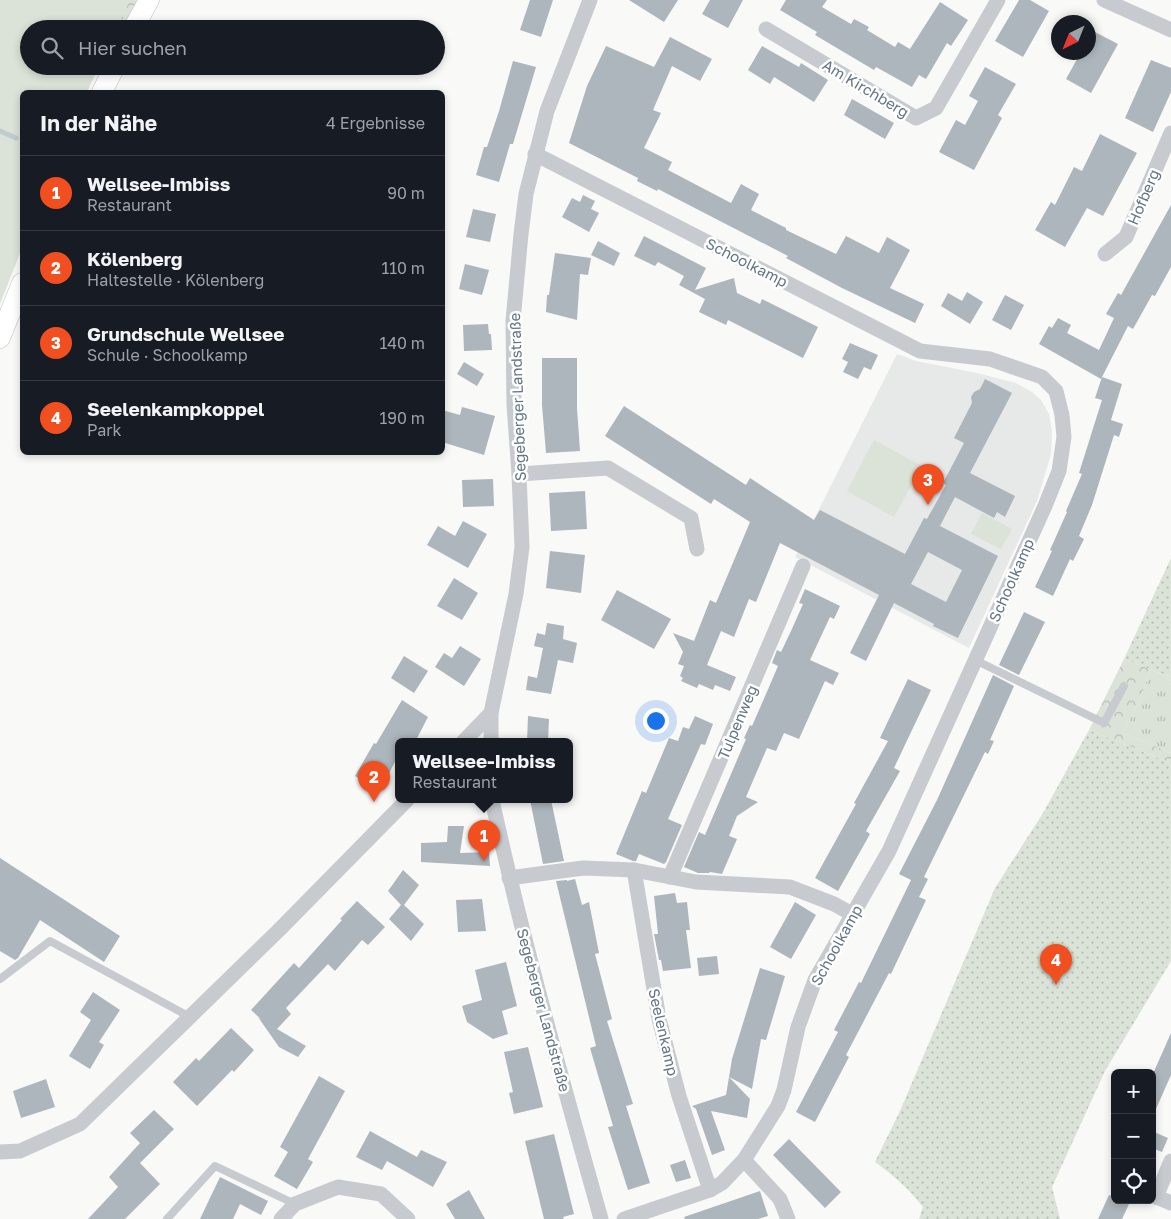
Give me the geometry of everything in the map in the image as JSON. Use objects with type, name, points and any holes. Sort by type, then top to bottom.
[{"type":"main road","points":[[139,20],[150,0]]},
{"type":"main road","points":[[103,90],[110,75]]},
{"type":"main road","points":[[0,338],[20,288]]},
{"type":"street","name":"Segeberger Landstraße","points":[[491,738],[492,713],[517,585],[522,547],[514,405],[513,321],[526,194],[547,112],[590,0]]},
{"type":"street","name":"Am Kirchberg","points":[[766,29],[916,118],[936,108],[998,0]]},
{"type":"street","points":[[1104,0],[1171,30]]},
{"type":"street","name":"Hofberg","points":[[1105,254],[1126,237],[1171,133]]},
{"type":"street","name":"Schoolkamp","points":[[535,154],[920,351],[990,359],[1042,377],[1056,391],[1062,415],[1064,437],[1059,471],[1045,506],[889,851],[815,980],[798,1027],[784,1090],[778,1106],[744,1160],[722,1183],[710,1190],[624,1219]]},
{"type":"street","points":[[519,474],[608,468],[691,518],[697,549]]},
{"type":"street","name":"Tulpenweg","points":[[670,877],[803,566]]},
{"type":"street","points":[[467,738],[492,713]]},
{"type":"street","points":[[0,1152],[20,1151],[80,1124],[280,929],[404,803]]},
{"type":"street","name":"Segeberger Landstraße","points":[[493,803],[509,878],[601,1219]]},
{"type":"street","points":[[509,878],[583,868],[634,870],[725,884],[790,887],[834,904],[852,914]]},
{"type":"street","name":"Seelenkamp","points":[[634,870],[659,1019],[679,1096],[710,1190]]},
{"type":"street","points":[[744,1160],[780,1199],[788,1219]]},
{"type":"street","points":[[1156,1192],[1171,1161]]},
{"type":"street","points":[[281,1219],[295,1204],[338,1187],[381,1194],[408,1219]]},
{"type":"street","points":[[1156,1197],[1171,1203]]},
{"type":"lane","points":[[975,660],[1104,723],[1124,686]]},
{"type":"lane","points":[[0,979],[50,941],[190,1017]]},
{"type":"lane","points":[[167,1219],[215,1166],[295,1204]]},
{"type":"shaded area","points":[[897,354],[916,361],[1016,383],[1032,392],[1041,400],[1049,414],[1052,431],[1051,454],[1037,501],[969,648],[795,557]]},
{"type":"green space","points":[[0,0],[130,0],[120,20],[20,20],[20,75],[95,75],[88,90],[20,90],[20,253],[0,304]]},
{"type":"green space","points":[[109,0],[138,0],[127,20],[101,20]]},
{"type":"green space","points":[[874,440],[922,466],[894,517],[847,491]]},
{"type":"green space","points":[[982,513],[1012,529],[1001,549],[971,534]]},
{"type":"green space","points":[[1171,558],[1171,677],[1124,659]]},
{"type":"green space","points":[[1124,659],[1151,669],[1140,699],[1123,733],[1171,753],[1171,763],[1089,730]]},
{"type":"green space","points":[[1151,669],[1171,681],[1171,753],[1123,733],[1140,699]]},
{"type":"green space","points":[[1153,670],[1171,677],[1171,681]]},
{"type":"green space","points":[[1089,730],[1171,763],[1171,961],[1105,1071],[1052,1187],[1060,1219],[919,1219],[923,1207],[901,1183],[875,1162],[900,1111],[995,888],[1043,813]]},
{"type":"building","points":[[530,0],[553,0],[541,37],[520,30]]},
{"type":"building","points":[[629,0],[678,0],[664,22]]},
{"type":"building","points":[[710,0],[743,0],[728,28],[702,14]]},
{"type":"building","points":[[786,0],[827,0],[822,7],[851,24],[854,19],[869,27],[867,30],[895,47],[898,42],[910,49],[940,2],[968,20],[951,46],[947,43],[926,79],[919,75],[912,87],[876,67],[874,70],[815,35],[817,32],[780,10]]},
{"type":"building","points":[[1019,0],[1030,0],[1049,11],[1023,57],[995,41]]},
{"type":"building","points":[[1096,33],[1118,44],[1091,93],[1066,79],[1077,60],[1096,60]]},
{"type":"building","points":[[670,37],[712,59],[700,81],[672,66],[653,110],[661,113],[644,148],[672,162],[668,170],[731,203],[741,184],[759,194],[751,210],[786,228],[786,230],[836,254],[846,236],[879,253],[887,237],[910,250],[890,288],[924,304],[915,323],[842,288],[786,258],[788,256],[658,189],[657,191],[637,181],[638,178],[569,143],[587,86],[606,46],[654,67]]},
{"type":"building","points":[[762,46],[799,67],[801,63],[828,80],[814,102],[774,77],[770,84],[748,70]]},
{"type":"building","points":[[1151,60],[1171,68],[1171,92],[1153,132],[1125,118]]},
{"type":"building","points":[[513,61],[536,67],[513,144],[510,144],[499,182],[476,175],[484,147],[487,147],[499,111]]},
{"type":"building","points":[[985,67],[1016,84],[998,115],[1002,118],[974,170],[939,152],[956,120],[965,125],[978,101],[969,96]]},
{"type":"building","points":[[852,99],[894,123],[885,139],[844,115]]},
{"type":"building","points":[[1100,134],[1137,153],[1103,216],[1087,208],[1065,247],[1035,230],[1051,202],[1055,205],[1074,167],[1082,171]]},
{"type":"building","points":[[583,195],[595,201],[591,209],[599,213],[589,232],[562,217],[572,198],[580,202]]},
{"type":"building","points":[[1171,205],[1171,267],[1155,296],[1152,295],[1133,329],[1128,326],[1101,379],[1039,344],[1049,326],[1052,328],[1058,318],[1071,325],[1067,333],[1099,350],[1114,318],[1106,314],[1118,293],[1121,295]]},
{"type":"building","points":[[473,209],[496,214],[490,242],[466,237]]},
{"type":"building","points":[[644,236],[706,268],[695,290],[734,278],[737,293],[760,304],[762,299],[818,327],[803,358],[728,320],[726,325],[699,312],[705,299],[679,285],[684,276],[658,262],[655,266],[634,256]]},
{"type":"building","points":[[598,241],[620,253],[614,266],[591,255]]},
{"type":"building","points":[[555,253],[591,258],[588,275],[580,274],[577,320],[546,312],[547,295],[549,295]]},
{"type":"building","points":[[465,264],[489,270],[482,295],[459,289]]},
{"type":"building","points":[[967,292],[983,302],[970,324],[941,306],[948,293],[962,301]]},
{"type":"building","points":[[1005,295],[1024,305],[1011,330],[992,320]]},
{"type":"building","points":[[488,324],[492,350],[464,351],[463,325]]},
{"type":"building","points":[[850,343],[878,355],[871,370],[864,367],[858,379],[843,372],[848,362],[842,359]]},
{"type":"building","points":[[542,358],[577,358],[577,408],[580,451],[546,453],[542,405]]},
{"type":"building","points":[[464,362],[484,374],[477,386],[457,374]]},
{"type":"building","points":[[1102,377],[1122,384],[1111,420],[1123,424],[1119,437],[1114,435],[1092,505],[1079,536],[1084,539],[1073,561],[1070,559],[1053,596],[1035,587],[1052,551],[1050,550],[1082,474],[1079,473],[1102,400],[1095,398]]},
{"type":"building","points":[[985,379],[1012,393],[970,473],[1015,496],[1005,517],[997,512],[994,518],[955,497],[940,526],[998,556],[958,638],[894,603],[866,661],[850,653],[879,595],[780,543],[756,602],[749,599],[734,637],[721,631],[707,665],[736,677],[730,691],[715,685],[713,690],[699,684],[697,688],[681,681],[683,678],[680,676],[684,666],[678,664],[683,652],[673,633],[694,641],[710,600],[716,603],[750,522],[714,499],[711,504],[605,436],[624,406],[746,485],[750,478],[814,520],[820,510],[905,554],[924,518],[927,519],[946,485],[943,483],[964,443],[954,438],[972,403],[971,397],[974,392],[980,389]],"holes":[[[928,552],[962,570],[946,602],[911,584]]]},
{"type":"building","points":[[462,407],[495,416],[484,455],[445,443],[445,411],[460,415]]},
{"type":"building","points":[[493,479],[494,506],[463,507],[462,480]]},
{"type":"building","points":[[585,491],[587,529],[551,531],[549,493]]},
{"type":"building","points":[[463,521],[487,534],[468,568],[427,545],[438,526],[455,536]]},
{"type":"building","points":[[550,551],[585,555],[581,593],[546,588]]},
{"type":"building","points":[[454,578],[478,593],[462,620],[437,606]]},
{"type":"building","points":[[805,589],[840,606],[834,619],[830,617],[810,660],[839,673],[833,685],[825,681],[799,739],[784,733],[776,751],[767,748],[746,797],[758,802],[737,816],[729,836],[737,839],[722,874],[698,873],[684,867],[699,832],[705,835],[746,739],[744,738],[750,725],[752,726],[778,666],[772,663],[777,650],[781,652],[791,631],[803,604],[799,603]]},
{"type":"building","points":[[617,590],[671,619],[654,649],[601,620]]},
{"type":"building","points":[[1024,612],[1045,622],[1019,675],[999,665]]},
{"type":"building","points":[[547,623],[564,626],[563,639],[577,643],[573,663],[558,660],[551,694],[526,690],[528,676],[537,678],[543,648],[534,646],[537,633],[545,635]]},
{"type":"building","points":[[460,646],[481,659],[464,686],[435,667],[444,653],[452,658]]},
{"type":"building","points":[[404,656],[428,671],[414,693],[391,678]]},
{"type":"building","points":[[993,675],[1014,686],[990,740],[994,741],[988,754],[985,752],[924,877],[928,879],[919,897],[926,900],[891,974],[889,973],[846,1055],[849,1057],[815,1122],[796,1112],[838,1032],[834,1030],[859,982],[861,983],[911,880],[899,874],[937,800]]},
{"type":"building","points":[[908,679],[931,690],[894,768],[900,771],[866,831],[870,834],[838,891],[815,878],[888,741],[880,738]]},
{"type":"building","points":[[402,700],[428,717],[417,738],[395,738],[395,762],[380,791],[355,776],[374,743],[376,744]]},
{"type":"building","points":[[528,716],[549,719],[548,738],[527,738]]},
{"type":"building","points":[[695,716],[713,724],[705,745],[701,744],[668,819],[682,825],[666,862],[664,864],[639,854],[636,861],[633,861],[616,854],[642,791],[646,793],[669,738],[678,741],[683,727],[689,729]]},
{"type":"building","points":[[531,803],[552,803],[564,861],[543,864]]},
{"type":"building","points":[[448,826],[464,826],[460,853],[489,852],[490,866],[421,862],[421,843],[447,842]]},
{"type":"building","points":[[0,858],[120,936],[104,962],[40,920],[18,958],[15,960],[0,951]]},
{"type":"building","points":[[403,870],[419,885],[404,905],[424,924],[411,941],[389,919],[401,905],[388,891]]},
{"type":"building","points":[[575,879],[582,905],[589,902],[599,953],[595,954],[612,1019],[607,1021],[633,1104],[626,1106],[650,1183],[628,1190],[608,1127],[613,1126],[590,1048],[596,1046],[556,881]]},
{"type":"building","points":[[675,893],[677,903],[687,902],[690,930],[686,930],[691,968],[663,971],[654,934],[658,934],[654,896]]},
{"type":"building","points":[[482,899],[486,931],[458,932],[456,900]]},
{"type":"building","points":[[357,901],[385,927],[368,945],[362,940],[335,971],[328,964],[286,1008],[291,1014],[277,1029],[306,1046],[298,1057],[279,1047],[258,1017],[262,1020],[251,1010],[294,963],[299,968]]},
{"type":"building","points":[[795,902],[816,915],[791,959],[770,947]]},
{"type":"building","points":[[717,956],[719,974],[699,976],[697,958]]},
{"type":"building","points":[[506,962],[517,1006],[502,1011],[508,1034],[493,1039],[467,1022],[462,1006],[482,1000],[475,970]]},
{"type":"building","points":[[760,968],[785,976],[766,1040],[761,1039],[752,1089],[729,1077],[732,1059]]},
{"type":"building","points":[[93,992],[120,1010],[99,1042],[104,1045],[90,1069],[69,1056],[91,1020],[80,1012]]},
{"type":"building","points":[[231,1028],[254,1050],[234,1072],[232,1070],[197,1106],[173,1082],[196,1058],[199,1061]]},
{"type":"building","points":[[1171,1033],[1171,1075],[1156,1109],[1156,1069]]},
{"type":"building","points":[[528,1047],[543,1107],[514,1114],[509,1093],[513,1092],[504,1052]]},
{"type":"building","points":[[319,1076],[345,1091],[308,1159],[313,1162],[297,1189],[274,1176],[288,1152],[280,1147]]},
{"type":"building","points":[[729,1077],[750,1099],[747,1118],[711,1111],[725,1150],[712,1155],[696,1109],[692,1106],[726,1095]]},
{"type":"building","points":[[46,1079],[55,1107],[21,1118],[13,1091]]},
{"type":"building","points":[[154,1110],[174,1129],[140,1163],[160,1184],[125,1219],[88,1219],[118,1187],[109,1177],[140,1143],[130,1133]]},
{"type":"building","points":[[370,1131],[417,1157],[421,1150],[447,1162],[433,1187],[387,1161],[382,1170],[356,1157]]},
{"type":"building","points":[[1156,1133],[1168,1138],[1162,1152],[1156,1150]]},
{"type":"building","points":[[554,1134],[574,1214],[563,1217],[564,1219],[544,1219],[525,1141]]},
{"type":"building","points":[[789,1139],[841,1192],[825,1208],[773,1155]]},
{"type":"building","points":[[685,1160],[691,1178],[676,1182],[670,1165]]},
{"type":"building","points":[[220,1177],[268,1201],[261,1215],[240,1204],[233,1219],[200,1219]]},
{"type":"building","points":[[469,1190],[485,1219],[455,1219],[446,1204]]},
{"type":"building","points":[[760,1191],[768,1216],[758,1219],[685,1219],[684,1217]]},
{"type":"building","points":[[1109,1195],[1111,1196],[1111,1204],[1129,1204],[1122,1219],[1098,1219]]},
{"type":"waterway","points":[[0,131],[16,138]]},
{"type":"place","name":"Grundschule Wellsee","points":[[928,505]]},
{"type":"place","name":"Kölenberg","points":[[374,802]]},
{"type":"place","name":"Wellsee-Imbiss","points":[[484,861]]},
{"type":"place","name":"Seelenkampkoppel","points":[[1056,985]]}]
